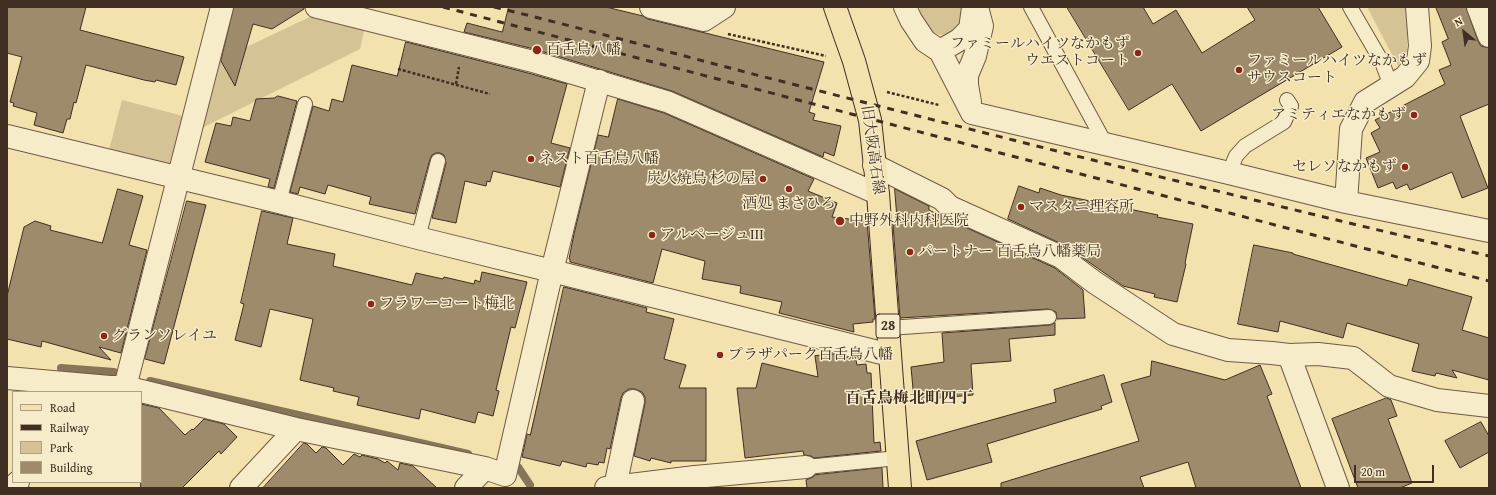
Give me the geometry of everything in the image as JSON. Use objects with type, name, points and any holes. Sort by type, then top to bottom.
[{"type":"main road","name":"旧大阪高石線","points":[[835,7],[862,86],[870,120],[878,194],[900,488]]},
{"type":"street","points":[[7,378],[114,389],[178,177],[222,7]]},
{"type":"street","points":[[316,7],[531,61],[668,102],[878,194]]},
{"type":"street","points":[[651,7],[704,20],[718,11]]},
{"type":"street","points":[[905,7],[910,20],[926,41],[940,51],[972,113],[1346,202],[1489,231]]},
{"type":"street","points":[[940,51],[959,40],[970,29],[973,7]]},
{"type":"street","points":[[972,113],[967,85],[967,75],[982,26],[978,7]]},
{"type":"street","points":[[1346,202],[1351,129],[1365,102],[1405,77],[1418,61],[1420,46],[1417,7]]},
{"type":"street","points":[[1478,7],[1489,36]]},
{"type":"street","points":[[501,477],[599,81]]},
{"type":"street","points":[[7,136],[279,202],[890,355]]},
{"type":"street","points":[[874,165],[942,199],[950,207],[1061,257],[1094,282],[1173,334],[1228,350],[1272,353],[1289,356],[1318,354],[1353,358],[1389,386],[1437,400],[1489,406]]},
{"type":"street","points":[[1289,356],[1338,488]]},
{"type":"street","points":[[142,395],[296,429],[501,477]]},
{"type":"street","points":[[633,401],[611,487],[697,483],[806,467]]},
{"type":"street","points":[[241,488],[296,429]]},
{"type":"street","points":[[466,488],[501,477]]},
{"type":"lane","points":[[1031,7],[1106,145]]},
{"type":"lane","points":[[1350,7],[1382,62],[1392,86]]},
{"type":"lane","points":[[1229,173],[1236,156],[1244,146],[1284,122],[1291,106],[1287,100]]},
{"type":"lane","points":[[279,202],[305,104]]},
{"type":"lane","points":[[418,238],[438,161]]},
{"type":"lane","points":[[888,328],[1049,317]]},
{"type":"lane","points":[[806,467],[898,458]]},
{"type":"path","points":[[718,11],[721,32],[828,56]]},
{"type":"path","points":[[398,69],[490,94]]},
{"type":"path","points":[[862,86],[972,113]]},
{"type":"green space","points":[[920,7],[967,7],[962,26],[954,32],[942,35],[932,31],[924,23],[921,18]]},
{"type":"green space","points":[[1367,7],[1408,7],[1407,51],[1398,66]]},
{"type":"green space","points":[[316,14],[365,27],[360,49],[202,128],[219,60]]},
{"type":"green space","points":[[122,100],[183,116],[169,166],[109,150]]},
{"type":"building","points":[[7,7],[86,7],[80,30],[184,57],[176,85],[156,80],[155,82],[144,80],[86,65],[76,103],[74,102],[70,119],[67,119],[63,133],[34,125],[37,113],[13,106],[14,103],[10,102],[22,57],[7,53]]},
{"type":"building","points":[[234,7],[304,7],[304,9],[272,29],[253,24],[235,86],[221,61]]},
{"type":"building","points":[[509,7],[606,7],[643,16],[648,19],[824,62],[809,112],[815,114],[813,120],[841,126],[834,156],[824,152],[823,157],[672,91],[534,49],[464,32],[467,23],[502,32]]},
{"type":"building","points":[[1067,7],[1143,7],[1153,24],[1176,10],[1202,53],[1255,20],[1247,7],[1318,7],[1342,47],[1201,131],[1172,84],[1129,110]]},
{"type":"building","points":[[1436,7],[1466,7],[1478,41],[1481,46],[1489,48],[1489,104],[1460,116],[1488,188],[1462,198],[1452,172],[1410,190],[1407,184],[1396,189],[1393,182],[1378,188],[1366,158],[1380,152],[1371,133],[1380,128],[1375,120],[1445,84],[1439,70],[1451,65],[1442,42],[1448,39]]},
{"type":"building","points":[[406,42],[567,84],[551,143],[570,148],[560,187],[493,171],[490,182],[487,181],[486,186],[465,181],[456,223],[432,218],[446,163],[444,155],[436,153],[432,155],[430,159],[415,214],[369,204],[371,197],[328,185],[325,194],[300,187],[298,194],[290,192],[313,106],[329,111],[332,99],[343,102],[352,65],[397,76]]},
{"type":"building","points":[[278,96],[297,101],[274,188],[268,187],[270,179],[205,162],[216,123],[231,126],[233,117],[250,121],[256,99],[274,98]]},
{"type":"building","points":[[618,99],[664,113],[814,179],[808,191],[837,203],[832,217],[867,221],[875,319],[873,319],[873,322],[853,324],[854,332],[779,313],[782,302],[740,293],[741,286],[702,279],[705,261],[662,249],[653,283],[570,262],[569,259],[574,234],[598,135],[608,137]]},
{"type":"building","points":[[1019,186],[1039,193],[1040,188],[1061,195],[1158,215],[1157,217],[1193,224],[1177,302],[1154,297],[1155,294],[1123,286],[1066,246],[1008,219]]},
{"type":"building","points":[[118,189],[143,196],[129,245],[147,250],[121,353],[99,347],[111,360],[42,341],[41,347],[7,339],[7,296],[24,227],[35,221],[51,226],[50,230],[102,243]]},
{"type":"building","points":[[895,189],[929,206],[929,210],[945,218],[1055,268],[1083,290],[1085,318],[1057,319],[1056,312],[1048,309],[900,318],[893,224],[897,224]]},
{"type":"building","points":[[187,201],[206,205],[164,364],[145,359]]},
{"type":"building","points":[[262,211],[293,218],[287,244],[335,254],[333,266],[412,285],[416,273],[443,279],[444,277],[474,284],[475,280],[480,282],[482,272],[527,282],[515,328],[511,327],[496,390],[499,391],[493,416],[478,412],[475,423],[421,409],[419,419],[357,405],[359,397],[333,391],[334,388],[300,380],[313,319],[270,309],[261,347],[235,340],[244,304],[241,303]]},
{"type":"building","points":[[1254,245],[1293,253],[1407,286],[1409,279],[1472,297],[1462,330],[1489,338],[1489,380],[1452,370],[1457,378],[1436,373],[1435,376],[1412,371],[1419,344],[1347,323],[1343,338],[1280,321],[1278,332],[1238,324]]},
{"type":"building","points":[[564,287],[647,308],[646,312],[674,319],[664,359],[686,365],[679,388],[706,388],[706,461],[671,461],[671,463],[651,458],[650,461],[634,456],[645,403],[645,397],[642,392],[635,389],[629,389],[623,393],[610,449],[607,448],[604,463],[599,462],[598,465],[587,463],[586,467],[562,461],[560,466],[522,457],[527,434],[530,435]]},
{"type":"building","points":[[1055,323],[1055,335],[1009,339],[1011,361],[971,364],[973,395],[914,400],[911,367],[944,362],[942,333],[1050,325]]},
{"type":"building","points":[[834,354],[856,360],[857,365],[866,364],[867,373],[871,373],[874,443],[880,442],[881,451],[814,458],[804,455],[803,451],[745,458],[737,388],[756,388],[762,363],[818,377],[815,356]]},
{"type":"building","points":[[1152,361],[1225,380],[1260,365],[1272,394],[1267,396],[1301,488],[1196,488],[1188,462],[1140,477],[1144,488],[1001,488],[1001,483],[1139,441],[1121,384],[1150,376]]},
{"type":"building","points":[[1104,375],[1112,402],[1101,406],[1102,409],[987,444],[992,462],[927,480],[916,441],[1056,402],[1054,390]]},
{"type":"building","points":[[1387,398],[1391,400],[1397,416],[1388,419],[1412,483],[1400,488],[1358,488],[1332,419]]},
{"type":"building","points":[[142,404],[159,408],[185,435],[192,429],[193,430],[204,419],[224,424],[237,437],[221,454],[219,451],[182,488],[141,488]]},
{"type":"building","points":[[1481,422],[1489,436],[1489,452],[1460,468],[1445,441]]},
{"type":"building","points":[[304,443],[316,453],[322,447],[326,448],[343,465],[354,454],[360,457],[362,455],[378,459],[385,463],[387,461],[398,470],[400,463],[413,466],[437,488],[263,488]]},
{"type":"building","points":[[882,468],[883,488],[807,488],[806,480],[815,475]]},
{"type":"waterway","points":[[61,368],[114,372]]},
{"type":"waterway","points":[[150,381],[468,454]]},
{"type":"waterway","points":[[518,467],[530,485]]},
{"type":"railway","points":[[443,7],[1489,281]]},
{"type":"railway","points":[[494,7],[1061,152],[1489,256]]},
{"type":"place","name":"百舌鳥八幡","points":[[537,50]]},
{"type":"place","name":"ファミールハイツなかもず ウエストコート","points":[[1138,53]]},
{"type":"place","name":"ファミールハイツなかもず サウスコート","points":[[1239,70]]},
{"type":"place","name":"アミティエなかもず","points":[[1414,115]]},
{"type":"place","name":"ネスト百舌鳥八幡","points":[[531,159]]},
{"type":"place","name":"セレソなかもず","points":[[1405,167]]},
{"type":"place","name":"炭火焼鳥 杉の屋","points":[[763,179]]},
{"type":"place","name":"酒処 まさひろ","points":[[789,189]]},
{"type":"place","name":"マスタニ理容所","points":[[1021,207]]},
{"type":"place","name":"中野外科内科医院","points":[[840,221]]},
{"type":"place","name":"アルページュⅢ","points":[[652,235]]},
{"type":"place","name":"パートナー 百舌鳥八幡薬局","points":[[910,252]]},
{"type":"place","name":"フラワーコート梅北","points":[[371,304]]},
{"type":"place","name":"グランソレイユ","points":[[104,336]]},
{"type":"place","name":"プラザパーク百舌鳥八幡","points":[[720,355]]},
{"type":"district","name":"百舌鳥梅北町四丁","points":[[909,399]]}]
